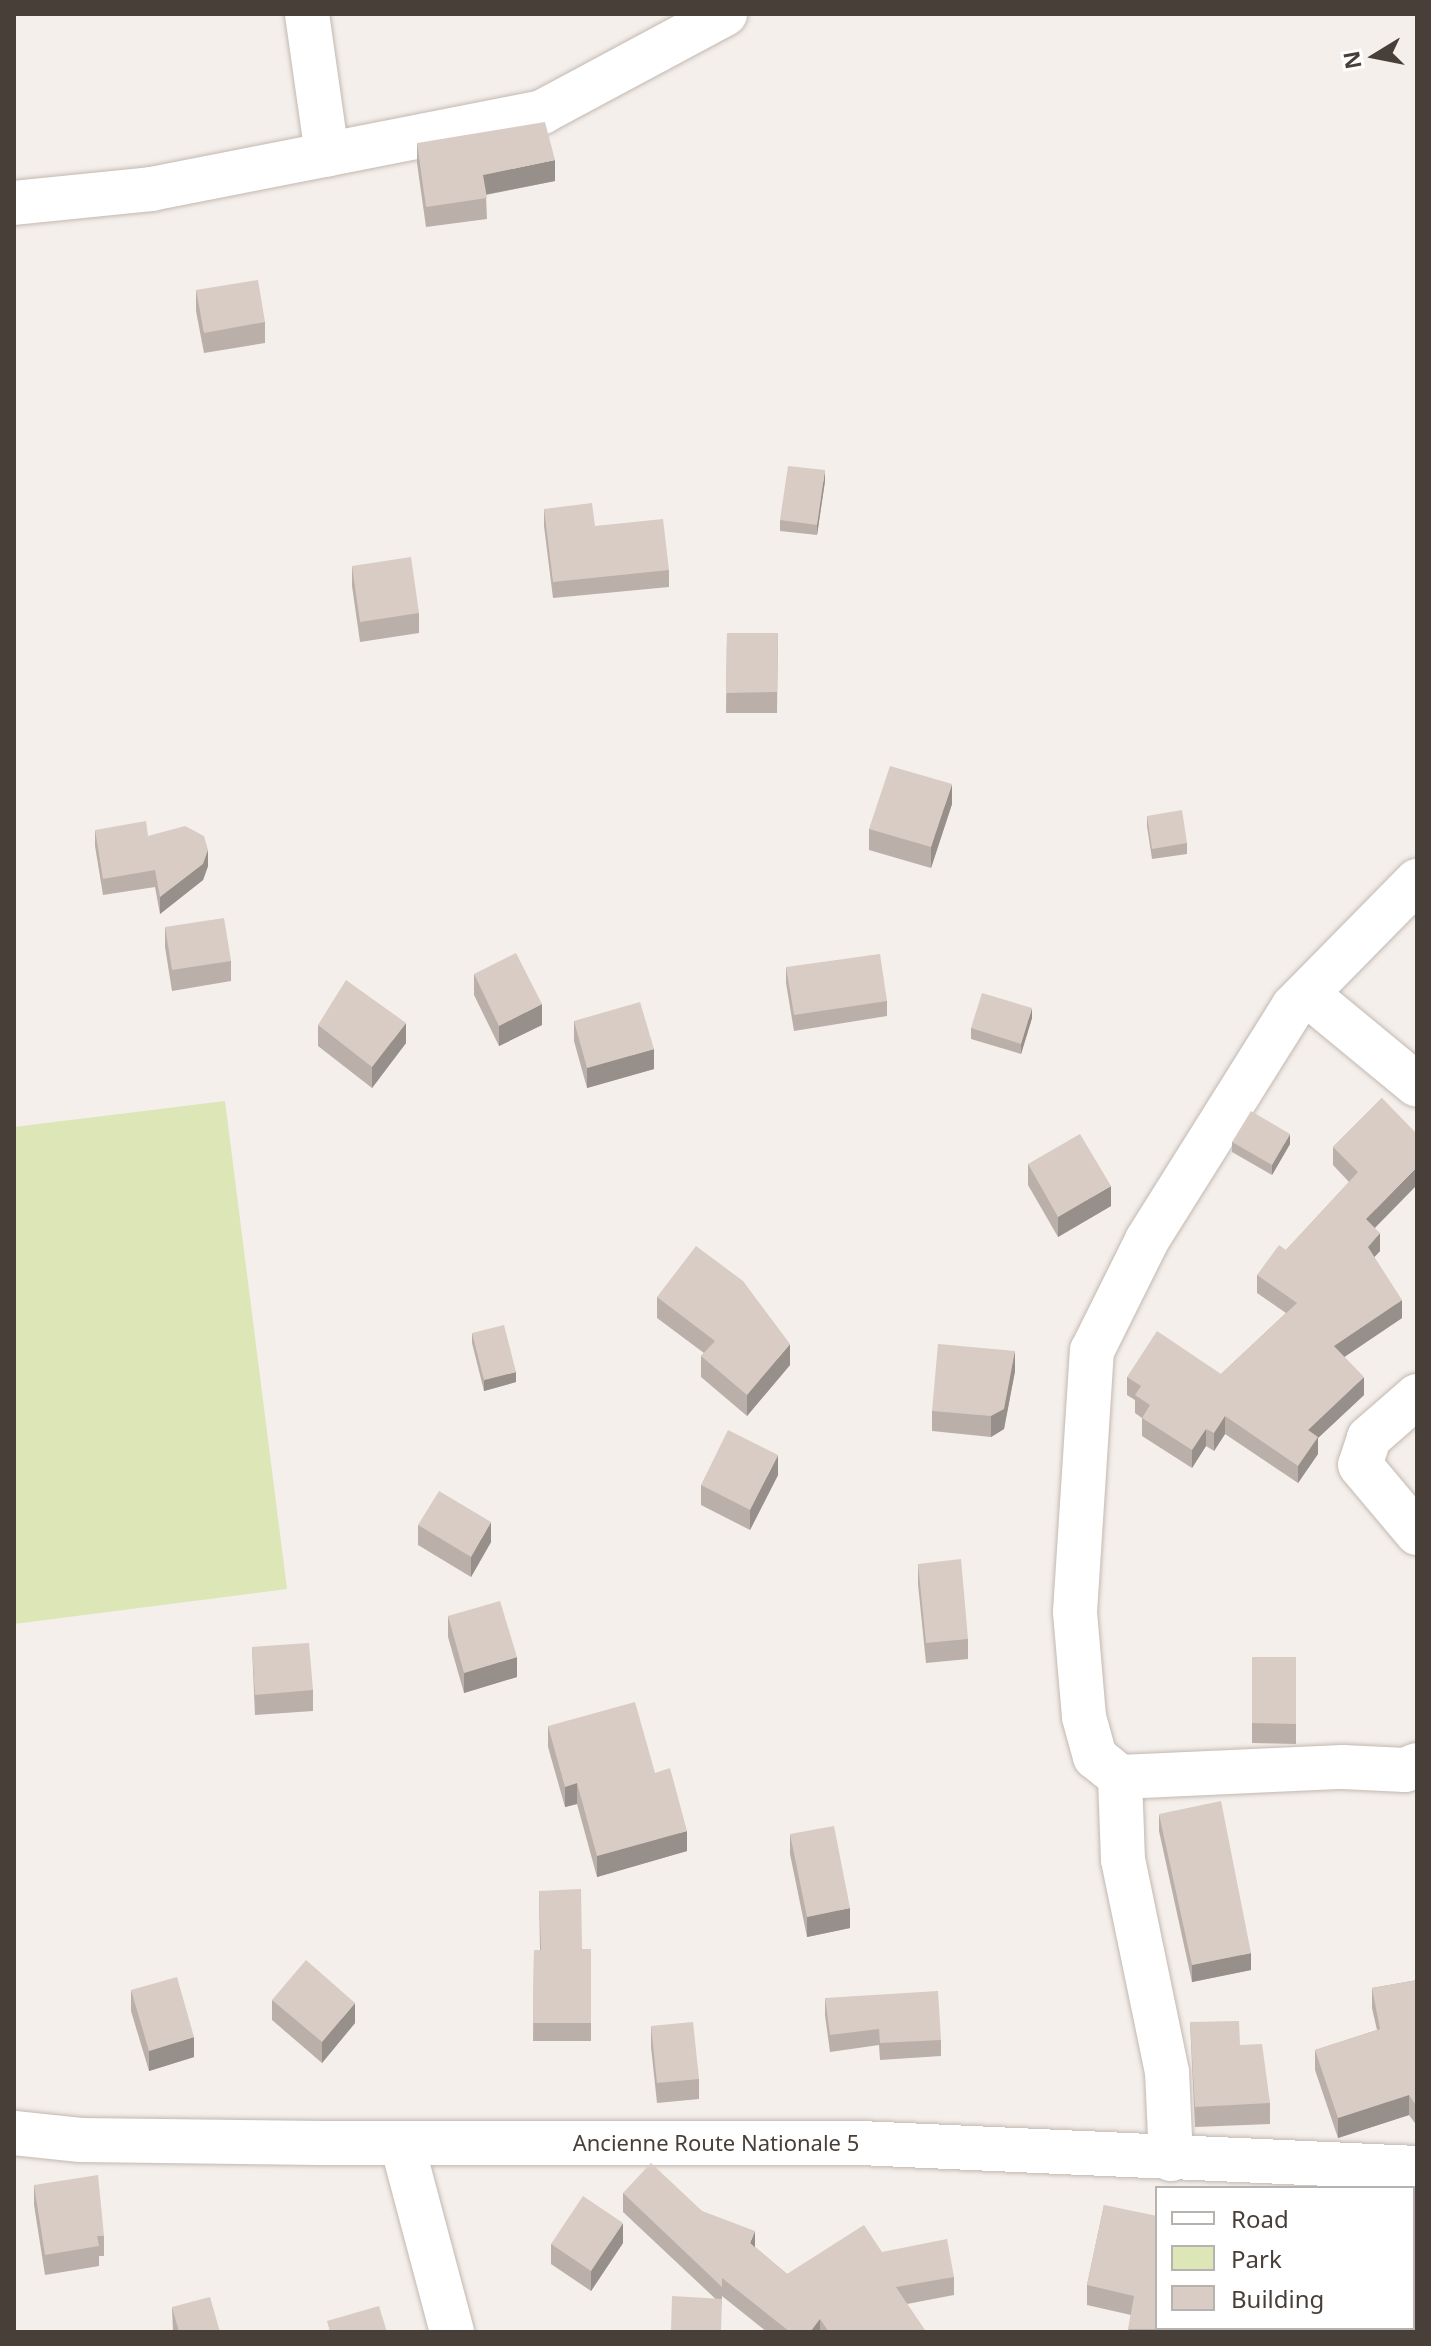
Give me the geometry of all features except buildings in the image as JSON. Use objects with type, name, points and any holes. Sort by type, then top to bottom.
[{"type":"street","points":[[307,14],[327,155]]},
{"type":"street","points":[[14,203],[151,189],[542,112],[725,14]]},
{"type":"street","points":[[1417,881],[1293,1007],[1147,1240],[1092,1351],[1075,1612],[1084,1717],[1095,1757],[1120,1777],[1343,1767],[1405,1770],[1417,1765]]},
{"type":"street","points":[[1308,995],[1417,1085]]},
{"type":"street","points":[[1417,1396],[1369,1438],[1360,1465],[1417,1533]]},
{"type":"street","points":[[1120,1777],[1123,1860],[1167,2072],[1171,2159]]},
{"type":"street","name":"Ancienne Route Nationale 5","points":[[14,2133],[81,2140],[402,2144],[860,2143],[1417,2168]]},
{"type":"street","points":[[402,2144],[452,2332]]},
{"type":"green space","points":[[225,1101],[287,1589],[14,1624],[14,1127]]}]
